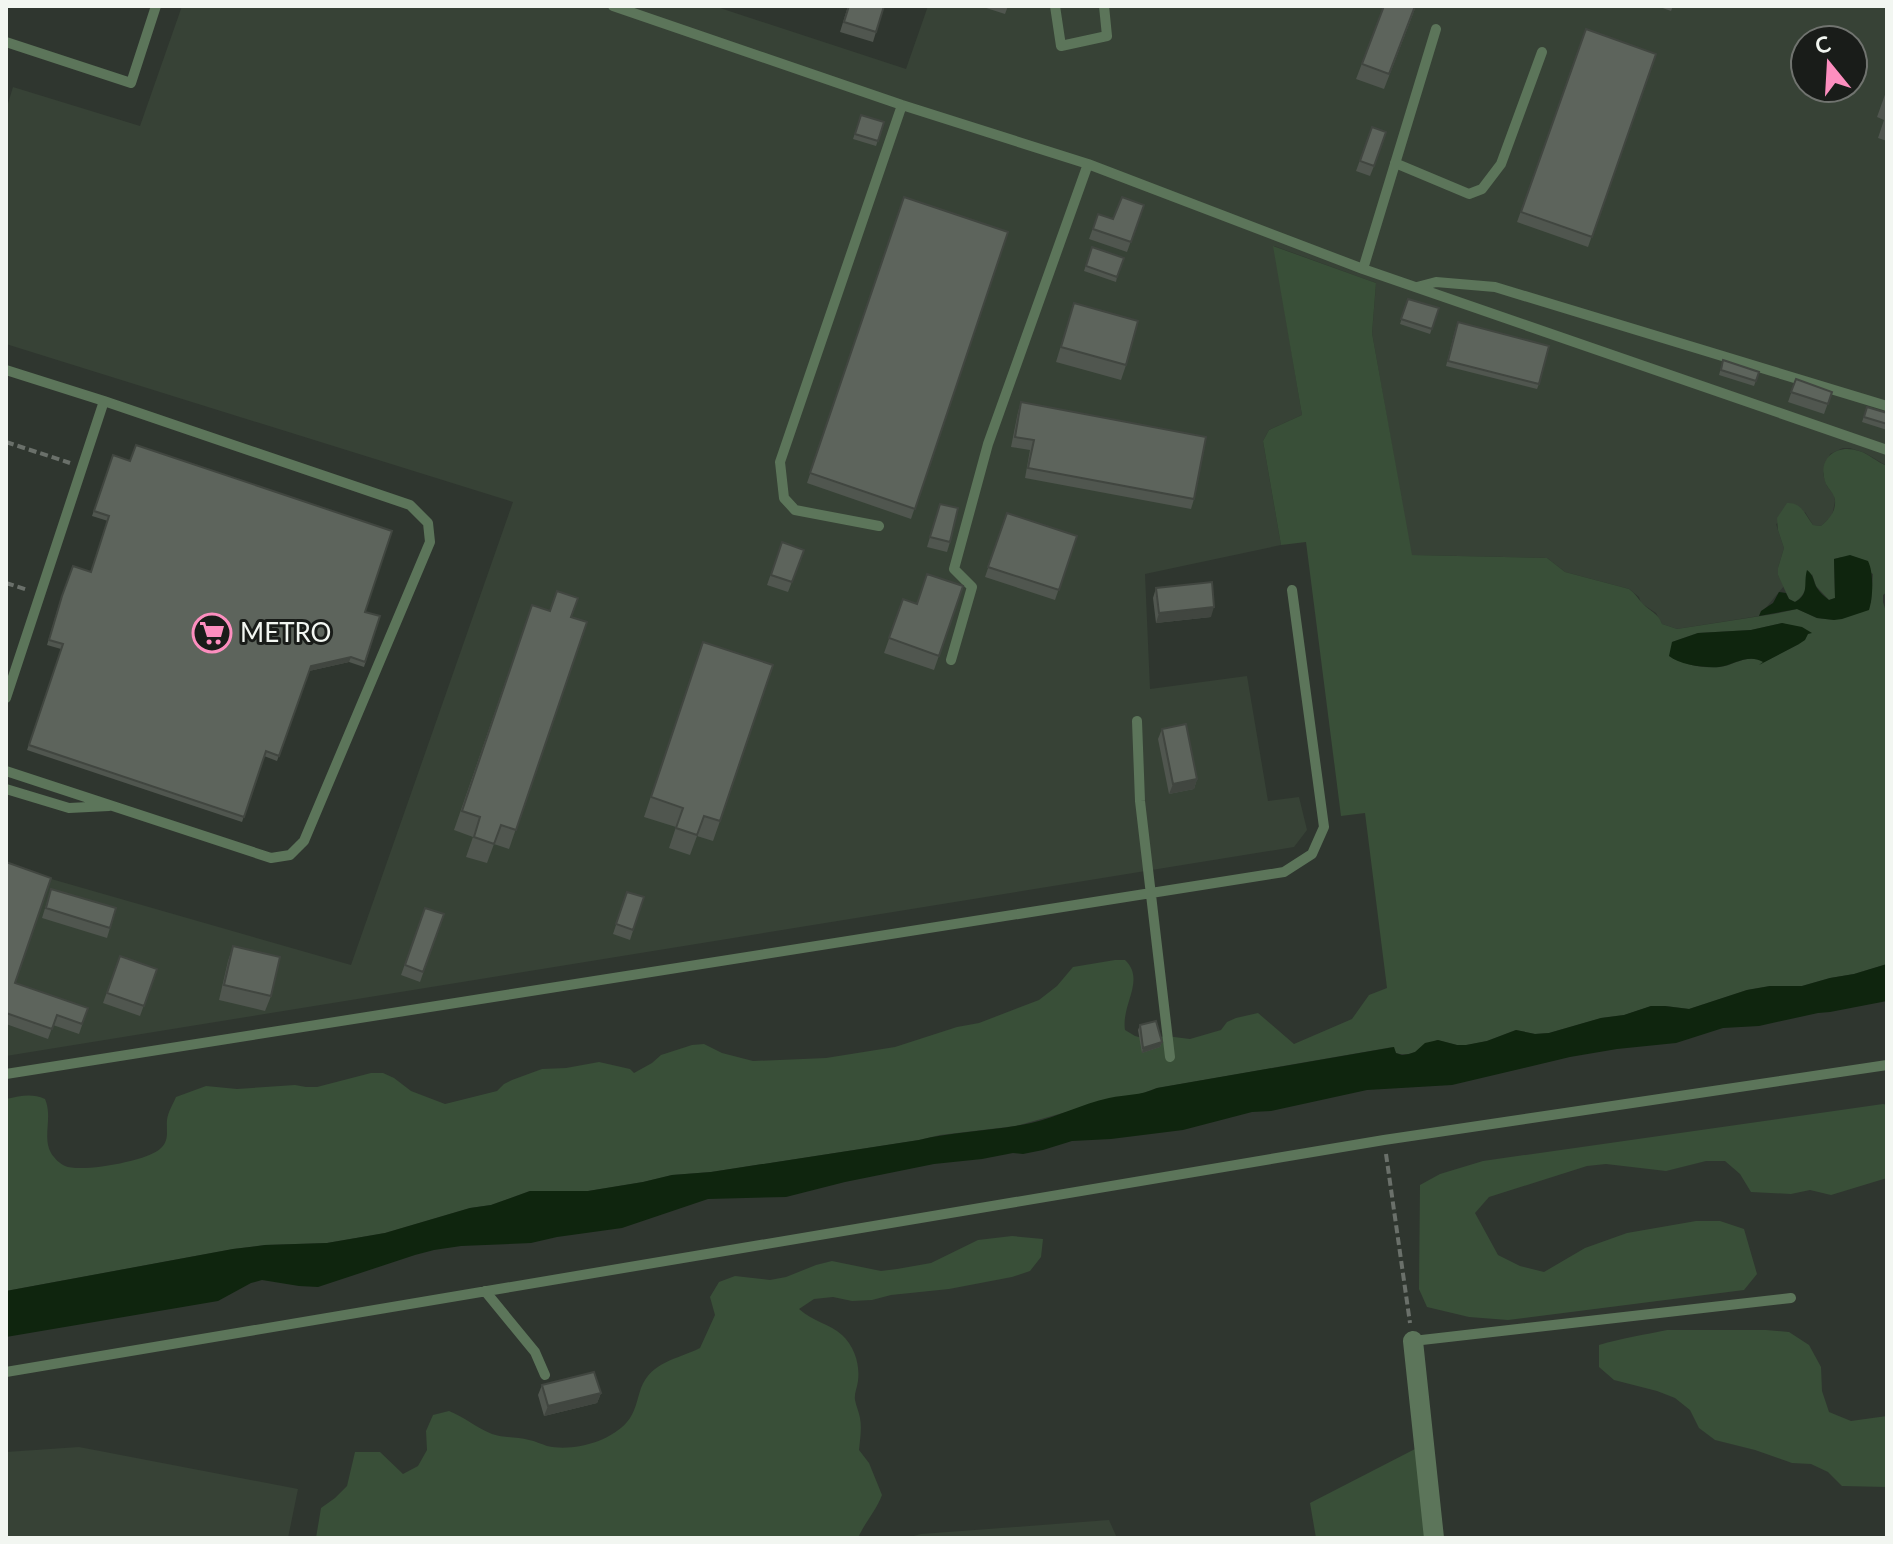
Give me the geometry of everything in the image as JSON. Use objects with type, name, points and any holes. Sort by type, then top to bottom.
[{"type":"street","points":[[1413,1341],[1434,1538]]},
{"type":"lane","points":[[6,42],[131,83],[156,6]]},
{"type":"lane","points":[[613,6],[902,105],[1088,164],[1363,269],[1887,450]]},
{"type":"lane","points":[[1055,6],[1061,46],[1107,36],[1104,6]]},
{"type":"lane","points":[[1363,269],[1436,29]]},
{"type":"lane","points":[[1395,163],[1469,194],[1482,189],[1501,164],[1542,52]]},
{"type":"lane","points":[[879,526],[795,510],[784,498],[780,462],[902,105]]},
{"type":"lane","points":[[951,660],[972,587],[954,569],[988,444],[1088,164]]},
{"type":"lane","points":[[1415,287],[1436,282],[1495,287],[1887,406]]},
{"type":"lane","points":[[6,370],[410,505],[428,523],[430,542],[304,841],[290,855],[271,858],[6,771]]},
{"type":"lane","points":[[6,698],[104,401]]},
{"type":"lane","points":[[6,1074],[1284,872],[1312,854],[1324,827],[1292,590]]},
{"type":"lane","points":[[1137,721],[1140,801],[1170,1057]]},
{"type":"lane","points":[[6,789],[69,808],[115,806]]},
{"type":"lane","points":[[6,1372],[1384,1140],[1887,1065]]},
{"type":"lane","points":[[485,1291],[535,1352],[545,1375]]},
{"type":"lane","points":[[1413,1341],[1791,1298]]},
{"type":"path","points":[[6,442],[82,467]]},
{"type":"path","points":[[1384,1140],[1413,1341]]},
{"type":"shaded area","points":[[182,6],[714,6],[906,69],[928,6],[1887,6],[1887,466],[1850,448],[1830,454],[1823,474],[1834,495],[1832,516],[1821,526],[1813,525],[1805,512],[1776,524],[1784,548],[1778,575],[1784,586],[1759,616],[1677,629],[1662,624],[1656,613],[1641,603],[1629,589],[1565,572],[1547,558],[1411,555],[1372,333],[1376,283],[1274,246],[1302,415],[1269,430],[1263,441],[1281,545],[1145,574],[1150,689],[1247,676],[1268,801],[1299,797],[1307,830],[1294,847],[6,1056],[6,866],[351,965],[513,502],[6,344],[6,110],[13,87],[140,126]]},
{"type":"shaded area","points":[[1273,246],[1376,283],[1372,333],[1412,555],[1547,558],[1565,572],[1629,589],[1662,624],[1677,629],[1797,609],[1817,618],[1834,620],[1871,603],[1873,574],[1842,557],[1834,559],[1835,598],[1829,600],[1816,586],[1812,574],[1801,596],[1795,602],[1789,599],[1778,575],[1784,548],[1777,518],[1787,503],[1792,503],[1800,507],[1813,525],[1821,526],[1829,518],[1835,500],[1826,484],[1824,467],[1826,460],[1836,451],[1859,451],[1887,466],[1887,592],[1883,595],[1883,602],[1887,615],[1887,964],[1802,986],[1747,990],[1689,1009],[1651,1006],[1549,1033],[1516,1030],[1467,1045],[1437,1040],[1407,1054],[1396,1053],[1393,1047],[1157,1088],[1016,1126],[940,1135],[711,1172],[672,1175],[588,1191],[530,1191],[491,1205],[470,1208],[385,1233],[327,1243],[233,1249],[6,1291],[6,1099],[30,1096],[45,1099],[47,1140],[51,1153],[65,1166],[85,1168],[142,1158],[160,1149],[166,1139],[168,1117],[176,1097],[206,1086],[237,1089],[295,1085],[317,1087],[371,1073],[383,1073],[411,1091],[445,1104],[497,1091],[512,1080],[542,1069],[599,1062],[630,1069],[634,1073],[661,1055],[692,1045],[704,1044],[722,1053],[753,1061],[826,1058],[895,1047],[979,1023],[1039,1000],[1057,986],[1073,967],[1115,960],[1125,960],[1133,976],[1125,1030],[1146,1039],[1166,1036],[1190,1039],[1221,1030],[1227,1022],[1236,1018],[1258,1013],[1294,1044],[1352,1019],[1369,995],[1387,988],[1365,813],[1341,816],[1306,542],[1281,545],[1263,441],[1269,430],[1302,415]],"holes":[[[1782,623],[1788,625],[1799,644],[1764,662],[1752,659],[1720,667],[1694,666],[1681,660],[1672,642],[1698,633],[1751,630]]]},
{"type":"shaded area","points":[[1850,555],[1868,561],[1870,566],[1872,585],[1869,610],[1834,620],[1817,618],[1797,609],[1759,616],[1773,603],[1779,592],[1786,593],[1795,602],[1800,599],[1807,570],[1821,593],[1829,600],[1835,598],[1834,559]]},
{"type":"shaded area","points":[[1782,623],[1802,627],[1812,633],[1799,644],[1759,665],[1763,662],[1752,659],[1719,667],[1699,666],[1679,662],[1669,656],[1672,642],[1698,633],[1751,630]]},
{"type":"shaded area","points":[[1887,964],[1887,1001],[1759,1026],[1723,1028],[1676,1043],[1570,1057],[1452,1085],[1367,1090],[1271,1111],[1252,1112],[1183,1130],[1072,1141],[1023,1154],[934,1164],[786,1197],[708,1199],[622,1228],[531,1243],[434,1250],[318,1287],[262,1280],[218,1301],[6,1337],[6,1291],[233,1249],[327,1243],[385,1233],[470,1208],[491,1205],[530,1191],[588,1191],[672,1175],[711,1172],[1017,1126],[1099,1101],[1157,1088],[1394,1047],[1396,1053],[1409,1054],[1425,1043],[1438,1040],[1466,1045],[1516,1030],[1549,1033],[1651,1006],[1689,1009],[1747,990],[1802,986]]},
{"type":"shaded area","points":[[1887,1105],[1887,1178],[1831,1195],[1810,1190],[1791,1194],[1751,1192],[1740,1174],[1725,1161],[1706,1161],[1666,1171],[1606,1164],[1587,1166],[1489,1197],[1475,1213],[1498,1255],[1520,1266],[1544,1272],[1585,1248],[1627,1233],[1696,1221],[1720,1221],[1744,1229],[1757,1274],[1744,1290],[1508,1320],[1469,1317],[1427,1307],[1419,1289],[1420,1185],[1440,1174],[1483,1161]]},
{"type":"shaded area","points":[[1012,1236],[1043,1239],[1041,1257],[1030,1271],[949,1289],[872,1300],[814,1299],[799,1309],[842,1335],[857,1363],[855,1398],[861,1422],[859,1450],[869,1463],[882,1495],[858,1538],[316,1538],[321,1508],[347,1486],[355,1452],[380,1452],[403,1474],[418,1466],[427,1450],[426,1431],[433,1415],[449,1411],[492,1434],[557,1448],[590,1444],[611,1435],[630,1418],[641,1388],[651,1372],[700,1348],[715,1315],[710,1297],[719,1282],[735,1276],[770,1280],[832,1261],[881,1271],[897,1269],[931,1263],[978,1240]]},
{"type":"shaded area","points":[[1667,1330],[1789,1332],[1809,1345],[1821,1367],[1822,1391],[1829,1412],[1851,1421],[1887,1416],[1887,1487],[1842,1486],[1828,1472],[1811,1464],[1792,1463],[1715,1440],[1699,1428],[1690,1410],[1675,1398],[1614,1380],[1599,1367],[1599,1345]]},
{"type":"shaded area","points":[[79,1447],[298,1489],[288,1538],[6,1538],[6,1452]]},
{"type":"shaded area","points":[[1415,1449],[1426,1538],[1316,1538],[1310,1503]]},
{"type":"shaded area","points":[[1109,1520],[1117,1538],[906,1538],[921,1534]]},
{"type":"building","points":[[849,6],[884,6],[876,32],[844,22]]},
{"type":"building","points":[[1384,6],[1415,6],[1389,74],[1362,64]]},
{"type":"building","points":[[1586,29],[1656,54],[1592,237],[1521,212]]},
{"type":"building","points":[[861,115],[884,122],[878,141],[855,134]]},
{"type":"building","points":[[1372,127],[1386,132],[1374,166],[1360,161]]},
{"type":"building","points":[[904,197],[1008,232],[915,509],[810,473]]},
{"type":"building","points":[[1122,197],[1144,205],[1131,242],[1093,229],[1098,214],[1113,219]]},
{"type":"building","points":[[1092,247],[1124,258],[1117,277],[1086,266]]},
{"type":"building","points":[[1408,299],[1439,308],[1432,329],[1401,319]]},
{"type":"building","points":[[1074,303],[1138,321],[1126,365],[1061,347]]},
{"type":"building","points":[[1458,322],[1549,346],[1539,384],[1448,361]]},
{"type":"building","points":[[1723,360],[1759,372],[1756,381],[1721,370]]},
{"type":"building","points":[[1796,379],[1832,392],[1828,404],[1791,392]]},
{"type":"building","points":[[1021,402],[1206,437],[1194,499],[1028,468],[1034,440],[1015,437]]},
{"type":"building","points":[[1867,407],[1887,413],[1887,424],[1864,417]]},
{"type":"building","name":"METRO","points":[[136,445],[392,531],[365,612],[380,616],[365,662],[351,657],[311,666],[279,756],[266,751],[244,817],[29,745],[63,644],[49,640],[62,596],[73,566],[91,572],[109,516],[94,511],[113,455],[130,461]]},
{"type":"building","points":[[940,504],[958,508],[950,542],[930,537]]},
{"type":"building","points":[[1007,513],[1077,536],[1059,590],[988,567]]},
{"type":"building","points":[[782,542],[804,550],[792,582],[771,575]]},
{"type":"building","points":[[927,574],[963,586],[939,656],[889,638],[903,599],[917,604]]},
{"type":"building","points":[[1212,582],[1214,607],[1159,613],[1156,588]]},
{"type":"building","points":[[557,591],[578,598],[571,617],[587,622],[516,830],[501,825],[494,844],[474,837],[480,817],[462,811],[532,605],[550,611]]},
{"type":"building","points":[[703,642],[773,665],[720,821],[704,816],[697,835],[676,828],[683,808],[651,797]]},
{"type":"building","points":[[1186,724],[1197,779],[1173,784],[1162,729]]},
{"type":"building","points":[[6,862],[51,878],[15,983],[88,1008],[82,1024],[57,1015],[52,1029],[6,1013]]},
{"type":"building","points":[[51,889],[116,908],[110,928],[46,908]]},
{"type":"building","points":[[627,892],[644,897],[633,930],[616,924]]},
{"type":"building","points":[[425,908],[444,914],[423,972],[405,965]]},
{"type":"building","points":[[233,946],[280,957],[271,996],[224,985]]},
{"type":"building","points":[[120,956],[157,969],[144,1006],[107,993]]},
{"type":"building","points":[[1156,1021],[1162,1042],[1143,1048],[1140,1025]]},
{"type":"building","points":[[594,1372],[601,1393],[548,1406],[542,1385]]},
{"type":"place","name":"METRO","points":[[212,633]]}]
